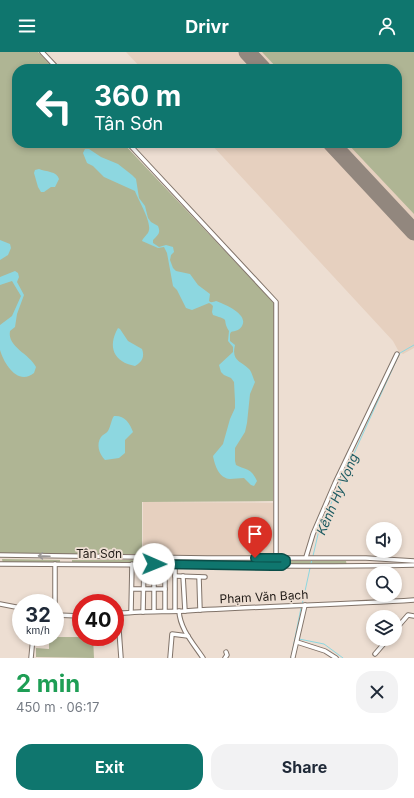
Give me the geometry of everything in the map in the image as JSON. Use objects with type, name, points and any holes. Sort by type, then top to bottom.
[{"type":"street","points":[[42,52],[53,64]]},
{"type":"street","points":[[133,148],[276,302],[276,558]]},
{"type":"street","points":[[307,557],[313,534],[335,483],[397,354]]},
{"type":"street","points":[[0,556],[0,562]]},
{"type":"street","name":"Tân Sơn","points":[[0,556],[348,558]]},
{"type":"street","points":[[62,557],[65,561],[63,564]]},
{"type":"street","points":[[72,557],[69,560],[72,564]]},
{"type":"street","points":[[138,557],[141,560],[138,564]]},
{"type":"street","points":[[143,612],[145,561],[148,557]]},
{"type":"street","points":[[194,564],[198,562],[195,558]]},
{"type":"street","points":[[205,565],[202,561],[207,558]]},
{"type":"street","points":[[267,566],[265,560],[268,558]]},
{"type":"street","points":[[282,558],[286,560],[286,563],[282,566]]},
{"type":"street","points":[[348,566],[350,562],[348,558],[414,561]]},
{"type":"street","points":[[357,558],[355,562],[357,566]]},
{"type":"street","name":"Tân Sơn","points":[[0,562],[267,566],[414,565]]},
{"type":"street","points":[[55,564],[55,594]]},
{"type":"street","points":[[131,612],[132,564]]},
{"type":"street","points":[[154,564],[154,611]]},
{"type":"street","points":[[165,564],[165,611]]},
{"type":"street","points":[[175,565],[174,576],[177,611],[182,626],[203,658]]},
{"type":"street","points":[[174,576],[205,577]]},
{"type":"street","points":[[183,576],[185,611]]},
{"type":"street","points":[[198,577],[200,610]]},
{"type":"street","points":[[132,589],[165,589]]},
{"type":"street","name":"Phạm Văn Bạch","points":[[124,613],[414,600]]},
{"type":"street","points":[[0,604],[12,606]]},
{"type":"street","points":[[293,657],[305,605]]},
{"type":"street","points":[[402,622],[408,615],[414,616]]},
{"type":"street","points":[[170,658],[172,634],[188,636]]},
{"type":"street","points":[[297,640],[325,651],[336,658]]},
{"type":"street","points":[[31,658],[32,646]]},
{"type":"street","points":[[119,646],[121,658]]},
{"type":"street","points":[[375,654],[382,646]]},
{"type":"street","points":[[225,658],[227,655],[226,652]]},
{"type":"shaded area","points":[[126,52],[414,52],[414,348],[403,354],[399,352],[393,341],[215,148],[402,148],[402,64],[137,64]]},
{"type":"shaded area","points":[[143,502],[273,503],[273,556],[143,556]]},
{"type":"green space","points":[[0,52],[38,52],[49,64],[12,64],[12,148],[128,148],[274,303],[273,501],[142,502],[142,554],[0,555]]},
{"type":"green space","points":[[262,52],[414,52],[414,214],[352,148],[402,148],[402,64],[273,64]]},
{"type":"green space","points":[[2,559],[60,560],[60,564],[3,564]]},
{"type":"green space","points":[[72,560],[136,560],[136,564],[72,564]]},
{"type":"green space","points":[[147,560],[193,560],[193,565],[147,564]]},
{"type":"green space","points":[[205,561],[262,561],[262,565],[205,565]]},
{"type":"green space","points":[[287,561],[346,561],[347,566],[287,566]]},
{"type":"green space","points":[[64,637],[72,637],[72,646],[93,646],[94,658],[36,657],[36,648],[49,649],[49,646],[64,646]]},
{"type":"water","points":[[85,149],[89,149],[101,157],[118,164],[136,179],[139,198],[145,206],[148,218],[159,228],[158,234],[153,240],[153,243],[159,247],[166,245],[173,247],[174,252],[171,255],[170,260],[173,268],[176,271],[190,274],[198,285],[210,294],[210,302],[216,301],[224,304],[235,310],[242,317],[242,326],[231,332],[230,341],[235,345],[234,354],[236,358],[250,370],[255,382],[250,394],[245,432],[235,448],[235,461],[236,465],[249,470],[253,474],[257,481],[254,486],[244,478],[230,479],[220,474],[213,456],[223,444],[230,419],[235,408],[234,382],[231,378],[221,372],[219,365],[233,352],[233,347],[228,341],[229,331],[225,320],[213,315],[213,306],[209,303],[192,310],[186,308],[177,290],[173,286],[167,253],[164,247],[158,248],[142,241],[149,230],[149,226],[135,191],[104,177],[93,166],[87,163],[83,153]]},
{"type":"water","points":[[39,169],[54,173],[58,176],[59,179],[55,187],[51,187],[44,192],[41,192],[34,173],[35,170]]},
{"type":"water","points":[[0,240],[10,244],[11,248],[8,255],[0,260]]},
{"type":"water","points":[[15,271],[18,273],[19,277],[17,282],[24,295],[17,314],[15,327],[10,331],[10,337],[15,346],[33,362],[36,367],[34,373],[22,377],[12,372],[0,350],[0,325],[12,316],[21,296],[12,281],[0,285],[0,277]]},
{"type":"water","points":[[118,328],[128,341],[142,349],[142,359],[135,366],[122,361],[114,353],[113,341]]},
{"type":"water","points":[[114,416],[124,418],[133,432],[125,440],[125,453],[119,458],[105,460],[101,455],[98,446],[99,440],[108,431]]},
{"type":"waterway","name":"Kênh Hy Vọng","points":[[313,556],[319,530],[397,359],[400,353],[414,345]]},
{"type":"waterway","name":"Kênh Hy Vọng","points":[[302,605],[312,559]]},
{"type":"waterway","name":"Kênh Hy Vọng","points":[[291,658],[301,608]]},
{"type":"waterway","points":[[299,639],[324,644],[343,658]]},
{"type":"taxiway","points":[[405,222],[414,229]]},
{"type":"runway","points":[[247,52],[258,64]]},
{"type":"runway","points":[[336,148],[414,232]]},
{"type":"route","points":[[154,564],[282,566],[286,563],[286,560],[282,558],[255,558]]}]
